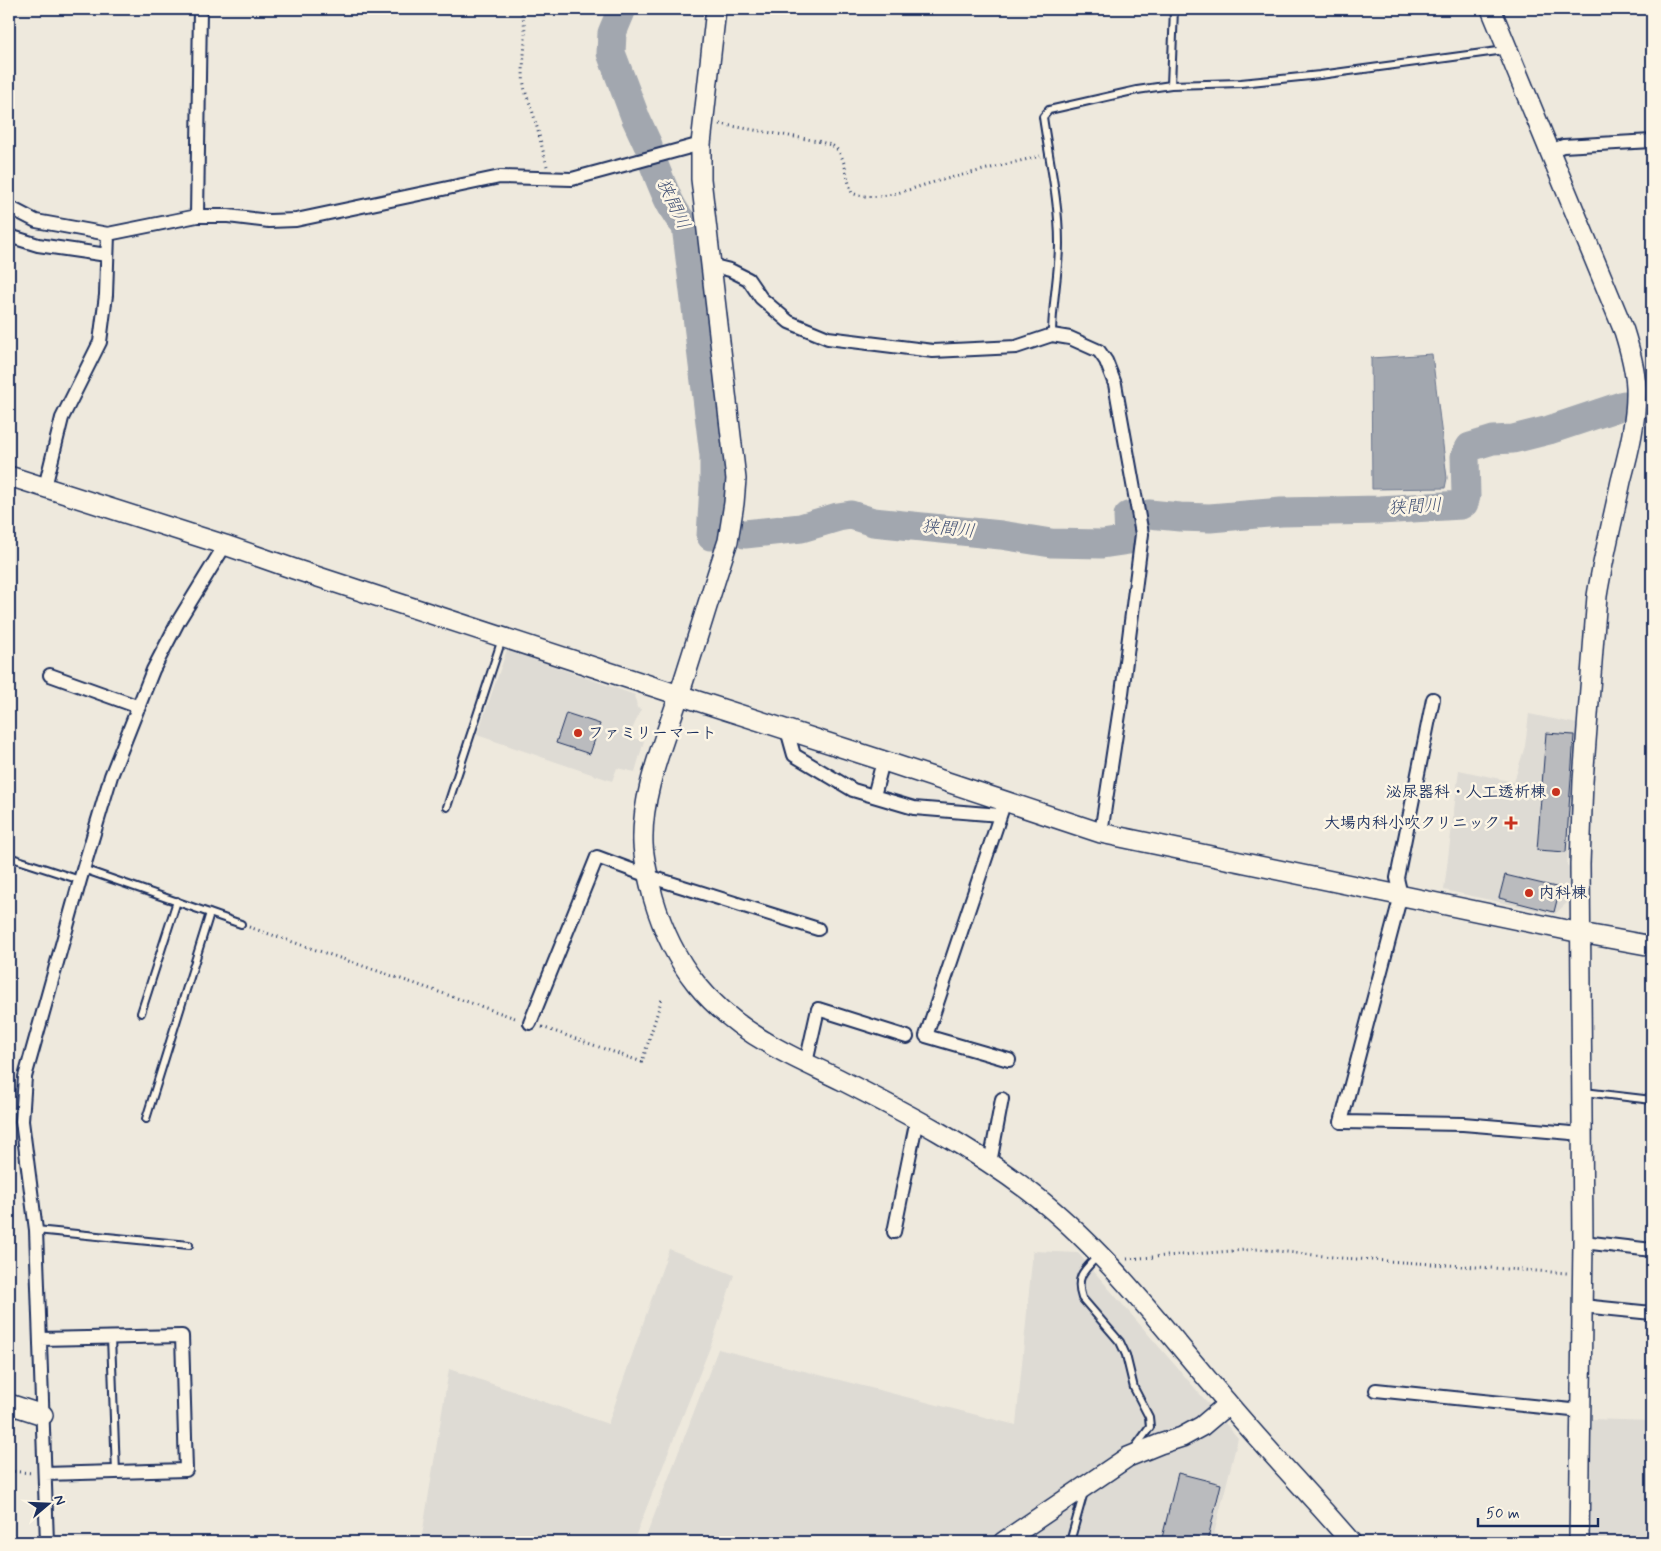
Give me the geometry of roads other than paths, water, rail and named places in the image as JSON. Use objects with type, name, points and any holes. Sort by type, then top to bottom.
[{"type":"street","points":[[196,216],[200,9]]},
{"type":"street","points":[[716,9],[701,144],[701,179],[736,479],[728,541],[656,765],[646,803],[643,844],[648,876],[664,929],[674,952],[702,991],[722,1012],[743,1028],[806,1064],[917,1119],[958,1142],[1029,1191],[1054,1212],[1102,1258],[1141,1301],[1228,1404],[1351,1542]]},
{"type":"street","points":[[1491,9],[1624,331],[1633,364],[1636,387],[1632,433],[1597,596],[1581,822],[1583,1242],[1579,1542]]},
{"type":"street","points":[[1550,151],[1562,146],[1652,141]]},
{"type":"street","points":[[9,206],[36,221],[108,234],[196,216],[228,216],[269,221],[296,220],[500,177],[572,179],[701,144]]},
{"type":"street","points":[[45,487],[62,418],[100,342],[106,295],[108,234]]},
{"type":"street","points":[[9,236],[38,245],[107,255]]},
{"type":"street","points":[[710,265],[730,270],[748,279],[761,298],[789,322],[828,338],[933,351],[1016,347],[1052,335],[1070,338],[1085,344],[1099,351],[1106,360],[1115,384],[1142,534],[1121,701],[1101,833]]},
{"type":"street","points":[[9,476],[883,761],[1002,808],[1101,833],[1581,933],[1652,946]]},
{"type":"street","points":[[47,1542],[36,1230],[22,1121],[25,1078],[111,776],[153,670],[179,620],[225,545]]},
{"type":"street","points":[[50,675],[139,706]]},
{"type":"street","points":[[1433,699],[1397,878],[1401,895],[1341,1122],[1463,1124],[1583,1134]]},
{"type":"street","points":[[787,730],[794,755],[853,790],[914,808],[1002,808]]},
{"type":"street","points":[[874,796],[883,761]]},
{"type":"street","points":[[1002,808],[926,1036],[1010,1060]]},
{"type":"street","points":[[530,1023],[597,856],[648,876],[818,929]]},
{"type":"street","points":[[806,1064],[818,1009],[907,1037]]},
{"type":"street","points":[[990,1163],[1002,1099]]},
{"type":"street","points":[[894,1232],[917,1119]]},
{"type":"street","points":[[1583,1242],[1652,1250]]},
{"type":"street","points":[[1582,1306],[1652,1313]]},
{"type":"street","points":[[40,1339],[182,1336],[183,1355],[186,1470],[45,1474]]},
{"type":"street","points":[[1376,1390],[1581,1411]]},
{"type":"street","points":[[9,1404],[43,1415]]},
{"type":"street","points":[[1003,1542],[1128,1458],[1182,1437],[1202,1426],[1228,1404]]},
{"type":"lane","points":[[1170,86],[1174,9]]},
{"type":"lane","points":[[1052,335],[1052,312],[1059,244],[1058,218],[1043,117],[1049,110],[1137,90],[1170,86],[1241,83],[1320,75],[1508,49]]},
{"type":"lane","points":[[447,807],[503,638]]},
{"type":"lane","points":[[9,857],[82,875],[177,902],[241,924]]},
{"type":"lane","points":[[141,1013],[177,902]]},
{"type":"lane","points":[[146,1119],[210,913]]},
{"type":"lane","points":[[1583,1092],[1652,1100]]},
{"type":"lane","points":[[36,1230],[189,1245]]},
{"type":"lane","points":[[1102,1258],[1085,1270],[1079,1280],[1079,1289],[1082,1298],[1120,1342],[1126,1355],[1134,1388],[1149,1417],[1150,1428],[1128,1458]]},
{"type":"lane","points":[[112,1338],[116,1473]]},
{"type":"lane","points":[[1070,1542],[1086,1486]]},
{"type":"waterway","name":"狭間川","points":[[622,9],[612,33],[611,53],[648,145]]},
{"type":"waterway","name":"狭間川","points":[[654,165],[671,205],[686,226],[714,455],[711,536],[718,535]]},
{"type":"waterway","name":"狭間川","points":[[1149,514],[1210,518],[1281,512],[1380,510],[1461,505],[1464,503],[1466,496],[1465,456],[1470,447],[1493,440],[1513,439],[1549,430],[1624,405]]},
{"type":"waterway","name":"狭間川","points":[[745,534],[801,528],[851,515],[873,522],[1001,535],[1051,543],[1102,544],[1129,540],[1128,516],[1131,515]]},
{"type":"place","name":"ファミリーマート","points":[[578,733]]},
{"type":"place","name":"泌尿器科・人工透析棟","points":[[1556,792]]},
{"type":"place","name":"大場内科小吹クリニック","points":[[1511,823]]},
{"type":"place","name":"内科棟","points":[[1529,893]]}]
